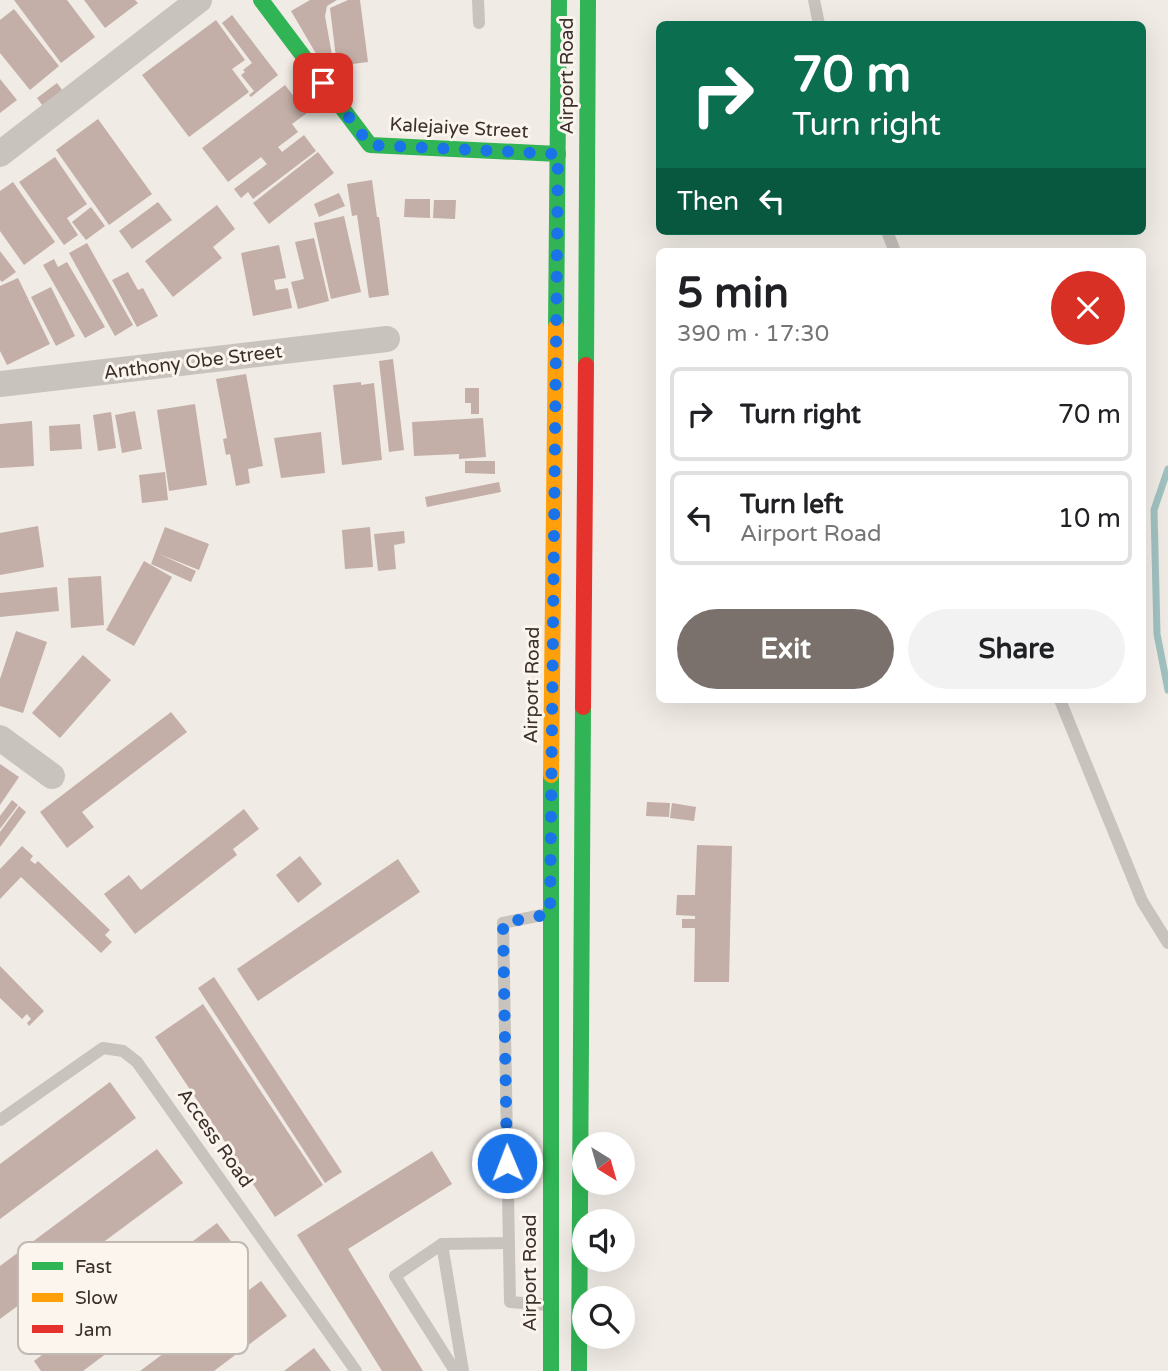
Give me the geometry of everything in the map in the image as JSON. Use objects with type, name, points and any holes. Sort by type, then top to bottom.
[{"type":"main road","name":"Kalejaiye Street","points":[[261,0],[370,145],[558,154]]},
{"type":"main road","name":"Airport Road","points":[[551,1371],[550,914],[559,0]]},
{"type":"main road","name":"Airport Road","points":[[579,1371],[588,0]]},
{"type":"street","points":[[0,153],[199,0]]},
{"type":"street","name":"Anthony Obe Street","points":[[0,384],[387,339]]},
{"type":"street","points":[[0,738],[52,776]]},
{"type":"lane","points":[[478,0],[479,23]]},
{"type":"lane","points":[[814,0],[818,21]]},
{"type":"lane","points":[[1061,703],[1142,901],[1168,943]]},
{"type":"lane","points":[[550,914],[503,923],[510,1302],[551,1306]]},
{"type":"lane","name":"Access Road","points":[[0,1120],[103,1048],[123,1051],[137,1062],[356,1371]]},
{"type":"lane","points":[[455,1371],[395,1276],[442,1244],[509,1242]]},
{"type":"lane","points":[[442,1244],[463,1371]]},
{"type":"building","points":[[14,0],[67,0],[95,37],[61,63]]},
{"type":"building","points":[[84,0],[135,0],[138,3],[105,28]]},
{"type":"building","points":[[310,0],[337,0],[327,6],[325,16],[334,66],[328,74],[291,11]]},
{"type":"building","points":[[348,0],[360,0],[368,62],[337,66],[330,8]]},
{"type":"building","points":[[14,9],[59,66],[30,90],[0,53],[0,20]]},
{"type":"building","points":[[232,15],[278,75],[251,97],[249,95],[254,91],[241,75],[252,63],[222,23]]},
{"type":"building","points":[[216,20],[245,60],[232,69],[249,92],[189,137],[142,75]]},
{"type":"building","points":[[0,79],[17,100],[0,113]]},
{"type":"building","points":[[57,83],[65,94],[45,109],[37,98]]},
{"type":"building","points":[[285,85],[307,113],[292,124],[298,132],[278,147],[282,152],[304,135],[316,151],[253,199],[248,192],[241,198],[234,189],[267,164],[261,157],[228,182],[202,148]]},
{"type":"building","points":[[98,119],[152,194],[109,225],[56,150]]},
{"type":"building","points":[[318,152],[334,173],[269,224],[253,203]]},
{"type":"building","points":[[55,157],[87,204],[67,218],[78,235],[64,245],[19,182]]},
{"type":"building","points":[[372,180],[389,295],[369,298],[357,215],[352,216],[347,184]]},
{"type":"building","points":[[13,182],[55,242],[24,265],[0,231],[0,191]]},
{"type":"building","points":[[339,193],[345,206],[319,217],[314,204]]},
{"type":"building","points":[[405,199],[430,199],[430,218],[404,217]]},
{"type":"building","points":[[434,200],[456,200],[455,219],[433,218]]},
{"type":"building","points":[[158,202],[172,220],[132,249],[119,231]]},
{"type":"building","points":[[217,205],[235,229],[213,247],[222,258],[173,297],[145,261]]},
{"type":"building","points":[[91,207],[105,226],[86,240],[72,222]]},
{"type":"building","points":[[344,216],[361,292],[331,299],[314,223]]},
{"type":"building","points":[[314,238],[329,301],[298,309],[291,282],[304,279],[295,242]]},
{"type":"building","points":[[87,243],[133,325],[115,336],[69,253]]},
{"type":"building","points":[[279,245],[286,278],[274,280],[276,290],[288,288],[292,308],[253,316],[241,253]]},
{"type":"building","points":[[0,251],[16,272],[2,282],[0,280]]},
{"type":"building","points":[[54,259],[58,267],[67,262],[105,327],[85,338],[43,265]]},
{"type":"building","points":[[128,272],[138,290],[143,288],[158,316],[137,327],[112,280]]},
{"type":"building","points":[[18,278],[50,344],[7,365],[0,351],[0,286]]},
{"type":"building","points":[[51,287],[75,336],[56,346],[31,297]]},
{"type":"building","points":[[393,359],[404,450],[389,452],[379,361]]},
{"type":"building","points":[[246,374],[263,466],[248,469],[250,483],[236,486],[230,454],[226,455],[223,439],[227,438],[216,379]]},
{"type":"building","points":[[361,382],[361,385],[374,383],[382,460],[342,465],[333,385]]},
{"type":"building","points":[[465,388],[479,388],[479,414],[471,414],[471,403],[465,403]]},
{"type":"building","points":[[195,404],[207,485],[169,491],[157,410]]},
{"type":"building","points":[[135,411],[142,449],[122,453],[115,415]]},
{"type":"building","points":[[111,412],[116,448],[98,451],[93,415]]},
{"type":"building","points":[[483,418],[486,457],[459,459],[459,454],[414,456],[412,422]]},
{"type":"building","points":[[32,421],[34,466],[0,468],[0,424]]},
{"type":"building","points":[[80,424],[82,449],[50,451],[49,426]]},
{"type":"building","points":[[321,432],[325,473],[281,478],[274,438]]},
{"type":"building","points":[[465,461],[495,461],[495,474],[465,473]]},
{"type":"building","points":[[165,472],[168,500],[142,503],[139,475]]},
{"type":"building","points":[[499,482],[501,492],[427,507],[425,497]]},
{"type":"building","points":[[38,526],[44,567],[0,575],[0,533]]},
{"type":"building","points":[[165,527],[209,544],[199,570],[159,554],[196,571],[191,582],[151,564]]},
{"type":"building","points":[[370,527],[373,567],[345,569],[342,530]]},
{"type":"building","points":[[404,531],[405,543],[394,545],[396,569],[378,571],[374,534]]},
{"type":"building","points":[[144,561],[172,577],[134,646],[106,630]]},
{"type":"building","points":[[101,576],[104,625],[71,628],[68,578]]},
{"type":"building","points":[[57,587],[59,611],[0,617],[0,593]]},
{"type":"building","points":[[16,631],[47,642],[23,713],[0,706],[0,679]]},
{"type":"building","points":[[83,655],[111,680],[60,738],[32,713]]},
{"type":"building","points":[[171,712],[187,732],[82,812],[94,827],[67,848],[40,812]]},
{"type":"building","points":[[0,764],[19,777],[0,805]]},
{"type":"building","points":[[12,800],[18,805],[0,829],[0,816]]},
{"type":"building","points":[[647,802],[670,803],[669,817],[646,816]]},
{"type":"building","points":[[672,803],[696,807],[694,821],[670,818]]},
{"type":"building","points":[[19,806],[26,812],[0,847],[0,832]]},
{"type":"building","points":[[244,809],[259,829],[233,849],[237,855],[135,934],[104,894],[129,875],[141,890]]},
{"type":"building","points":[[697,845],[732,846],[729,982],[694,982],[695,928],[682,928],[682,919],[695,919],[695,916],[676,915],[677,895],[695,895]]},
{"type":"building","points":[[22,846],[33,856],[30,860],[35,864],[38,861],[110,930],[105,935],[112,942],[101,953],[21,877],[0,899],[0,869]]},
{"type":"building","points":[[300,856],[322,884],[298,903],[276,875]]},
{"type":"building","points":[[398,859],[420,892],[258,1001],[237,969]]},
{"type":"building","points":[[0,966],[44,1011],[29,1026],[27,1023],[31,1019],[27,1014],[22,1019],[0,998]]},
{"type":"building","points":[[214,977],[342,1172],[325,1183],[198,988]]},
{"type":"building","points":[[203,1004],[323,1185],[275,1217],[155,1037]]},
{"type":"building","points":[[110,1082],[136,1118],[0,1219],[0,1164]]},
{"type":"building","points":[[157,1149],[183,1183],[104,1242],[32,1242]]},
{"type":"building","points":[[432,1151],[452,1184],[348,1249],[423,1371],[382,1371],[297,1235]]},
{"type":"building","points":[[217,1223],[232,1242],[192,1242]]},
{"type":"building","points":[[18,1253],[18,1306],[0,1319],[0,1266]]},
{"type":"building","points":[[261,1281],[287,1316],[248,1345],[248,1291]]},
{"type":"building","points":[[314,1348],[331,1371],[284,1371]]},
{"type":"building","points":[[43,1354],[106,1354],[83,1371],[41,1371],[34,1361]]},
{"type":"building","points":[[163,1354],[237,1354],[214,1371],[140,1371]]},
{"type":"waterway","points":[[1168,469],[1154,510],[1157,634],[1168,690]]},
{"type":"traffic: fast","points":[[261,0],[370,145],[558,154]]},
{"type":"traffic: fast","points":[[556,327],[559,0]]},
{"type":"traffic: fast","points":[[586,365],[588,0]]},
{"type":"traffic: fast","points":[[579,1371],[583,707]]},
{"type":"traffic: fast","points":[[551,775],[551,1371]]},
{"type":"traffic: slow","points":[[551,775],[556,327]]},
{"type":"traffic: jam","points":[[583,707],[586,365]]},
{"type":"route","points":[[323,83],[370,145],[558,154],[550,914],[503,923],[507,1163]]}]
